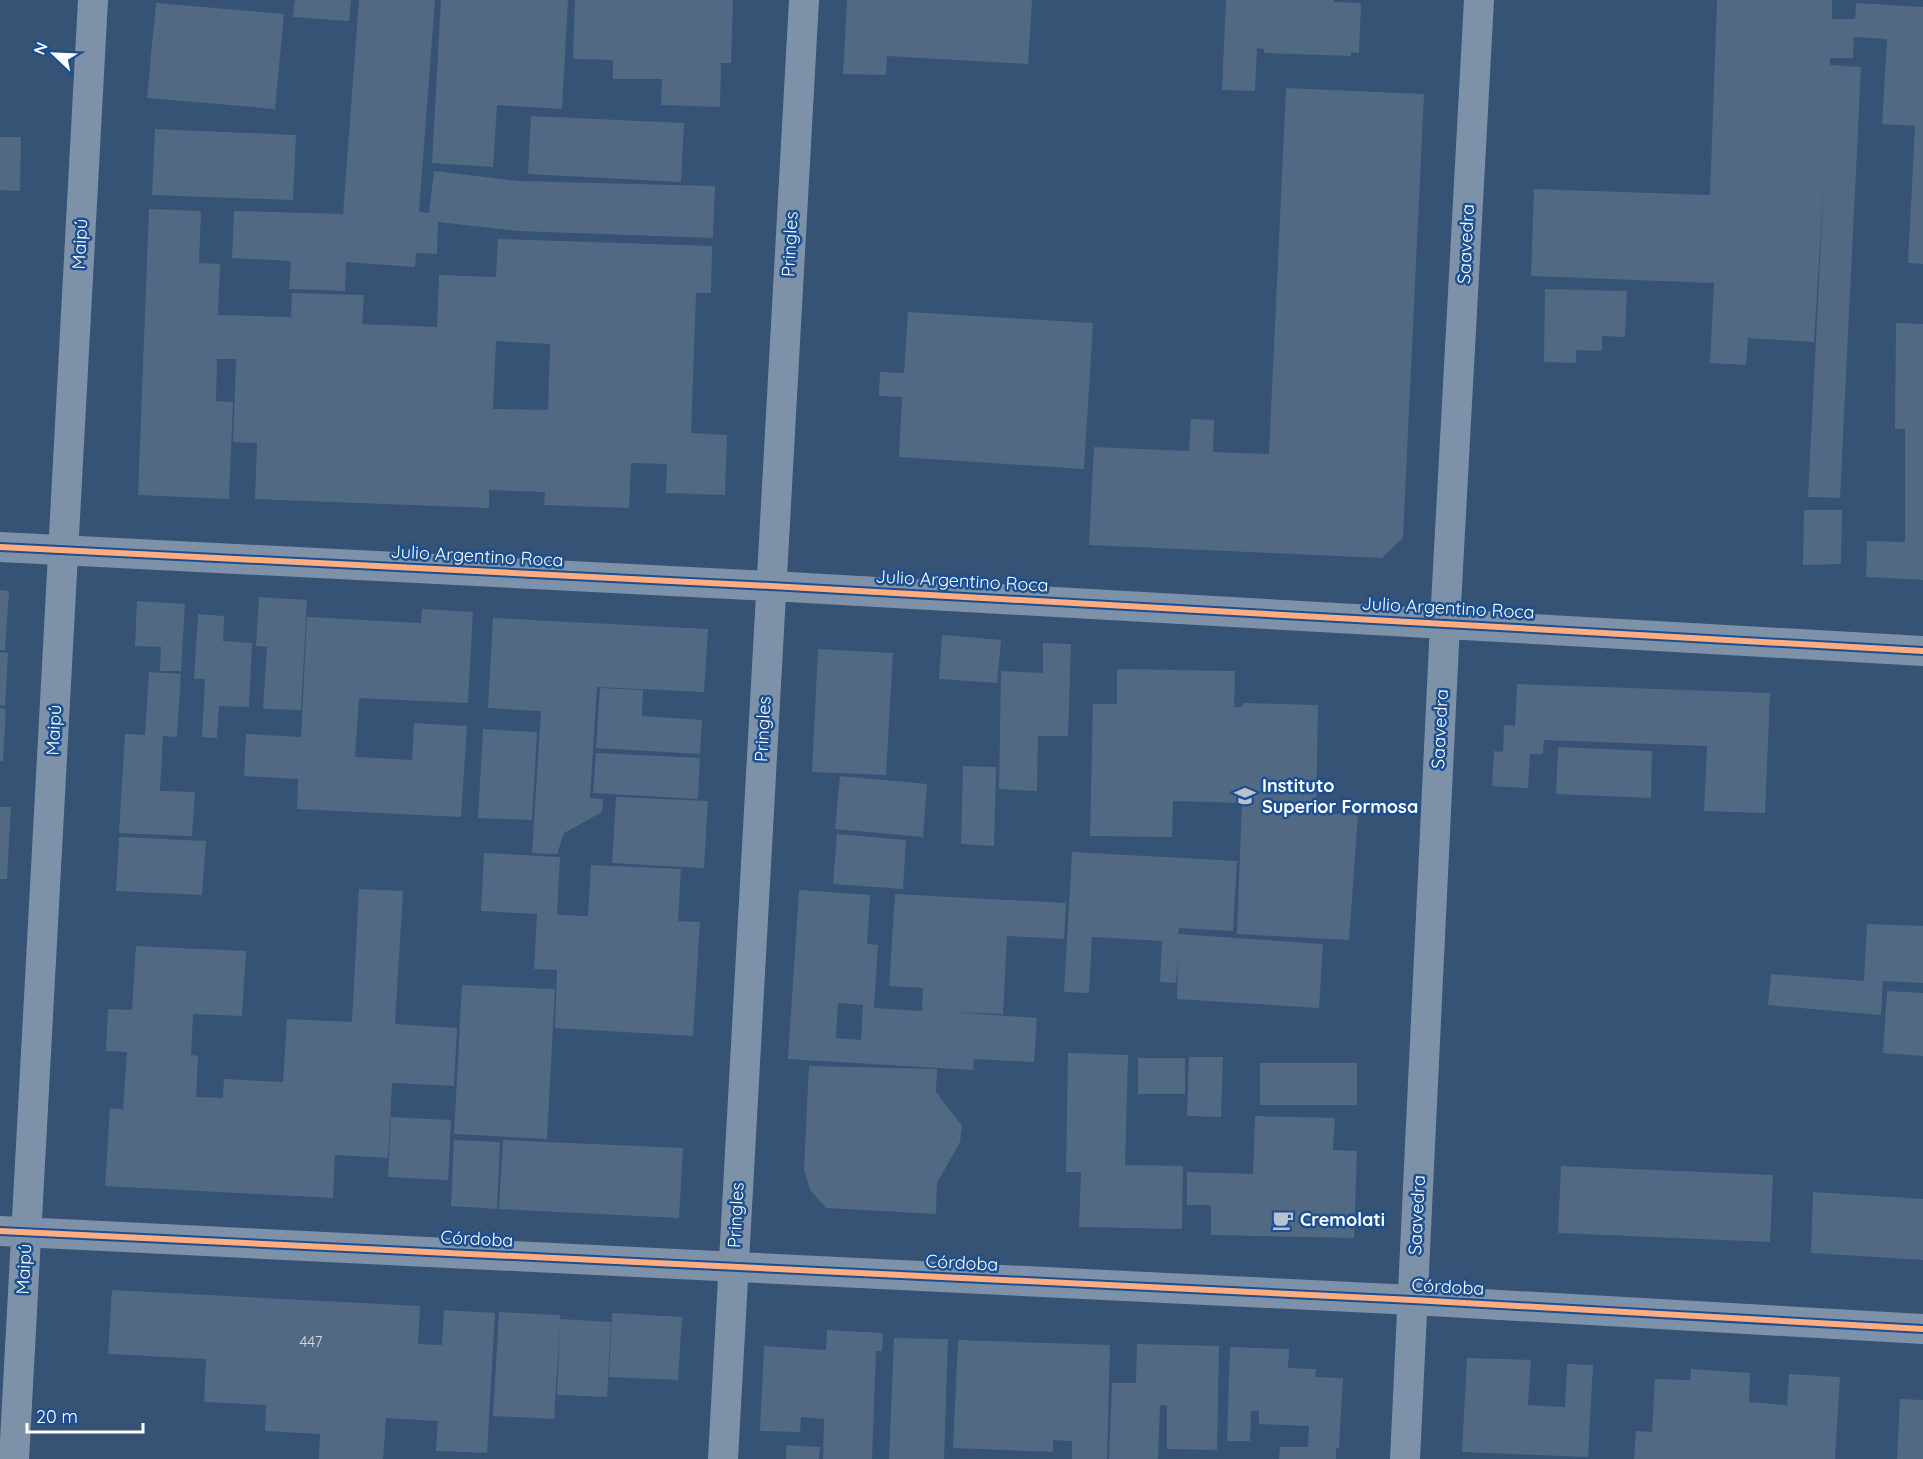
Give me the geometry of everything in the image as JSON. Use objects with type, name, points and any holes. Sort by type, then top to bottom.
[{"type":"street","name":"Maipú","points":[[14,1459],[13,1232],[63,550],[93,0]]},
{"type":"street","name":"Pringles","points":[[723,1459],[804,0]]},
{"type":"street","name":"Saavedra","points":[[1405,1459],[1445,622],[1479,0]]},
{"type":"street","name":"Julio Argentino Roca","points":[[0,547],[1445,622],[1923,651]]},
{"type":"street","name":"Córdoba","points":[[13,1232],[1413,1300],[1923,1329]]},
{"type":"building","points":[[295,0],[351,0],[349,21],[293,17]]},
{"type":"building","points":[[359,0],[435,0],[419,212],[429,213],[434,171],[519,181],[715,186],[713,238],[517,231],[438,222],[437,254],[416,253],[415,267],[346,262],[345,291],[289,289],[291,261],[232,258],[234,211],[343,214]]},
{"type":"building","points":[[441,0],[568,0],[562,109],[497,105],[493,167],[432,163]]},
{"type":"building","points":[[575,0],[733,0],[731,63],[721,63],[720,107],[661,105],[662,79],[613,79],[613,60],[573,59]]},
{"type":"building","points":[[847,0],[1032,0],[1028,64],[887,56],[886,75],[843,74]]},
{"type":"building","points":[[1226,0],[1334,0],[1334,2],[1361,3],[1359,53],[1351,52],[1351,56],[1264,53],[1264,49],[1257,48],[1255,91],[1222,90]]},
{"type":"building","points":[[1717,0],[1832,0],[1832,19],[1855,19],[1856,3],[1923,7],[1923,264],[1908,263],[1915,126],[1882,124],[1887,39],[1854,37],[1853,58],[1830,58],[1830,65],[1861,67],[1840,498],[1808,497],[1824,182],[1814,342],[1748,338],[1746,365],[1710,363],[1714,283],[1531,276],[1534,189],[1710,195]]},
{"type":"building","points":[[156,3],[284,14],[275,109],[147,98]]},
{"type":"building","points":[[1286,88],[1424,94],[1403,538],[1382,558],[1089,545],[1094,447],[1189,451],[1191,419],[1214,420],[1213,452],[1269,454]]},
{"type":"building","points":[[531,116],[684,123],[681,182],[528,174]]},
{"type":"building","points":[[155,129],[296,135],[293,200],[152,195]]},
{"type":"building","points":[[0,137],[21,137],[20,191],[0,190]]},
{"type":"building","points":[[149,209],[201,211],[199,263],[220,264],[218,315],[291,317],[292,293],[364,295],[362,324],[437,327],[439,275],[496,277],[498,239],[712,246],[711,293],[696,293],[691,433],[727,435],[725,495],[666,493],[667,464],[631,463],[629,508],[544,505],[545,492],[489,490],[489,508],[255,499],[257,443],[233,442],[236,359],[217,359],[216,401],[233,402],[229,499],[138,495]],"holes":[[[552,286],[548,410],[493,409],[496,341],[550,344]]]},
{"type":"building","points":[[1545,289],[1627,291],[1625,337],[1602,336],[1602,351],[1576,350],[1576,363],[1544,362]]},
{"type":"building","points":[[908,312],[1093,323],[1084,469],[899,457],[902,397],[879,396],[880,372],[904,373]]},
{"type":"building","points":[[1896,323],[1923,324],[1923,580],[1866,577],[1867,541],[1905,542],[1905,429],[1895,429]]},
{"type":"building","points":[[1804,510],[1842,510],[1841,564],[1803,565]]},
{"type":"building","points":[[0,590],[9,591],[5,650],[0,650]]},
{"type":"building","points":[[259,597],[307,600],[301,710],[263,709],[267,647],[256,646]]},
{"type":"building","points":[[137,601],[185,604],[181,671],[160,671],[161,647],[135,646]]},
{"type":"building","points":[[422,609],[473,612],[468,703],[359,698],[355,757],[412,760],[414,723],[467,726],[461,817],[297,809],[298,779],[244,776],[246,734],[301,737],[307,617],[421,623]]},
{"type":"building","points":[[198,614],[224,616],[223,641],[252,643],[249,707],[219,706],[217,738],[202,737],[205,679],[194,679]]},
{"type":"building","points":[[493,618],[708,629],[704,692],[597,687],[590,798],[603,799],[602,812],[564,833],[557,854],[532,853],[541,711],[488,708]]},
{"type":"building","points":[[942,635],[1001,640],[997,683],[939,679]]},
{"type":"building","points":[[1043,643],[1071,644],[1068,736],[1038,736],[1037,791],[999,789],[1001,671],[1043,673]]},
{"type":"building","points":[[818,649],[893,653],[886,775],[812,772]]},
{"type":"building","points":[[0,652],[8,653],[5,706],[0,705]]},
{"type":"building","points":[[1117,669],[1235,671],[1234,707],[1243,707],[1243,703],[1318,705],[1316,813],[1358,815],[1349,940],[1237,934],[1242,803],[1173,801],[1172,837],[1090,836],[1093,704],[1117,704]]},
{"type":"building","points":[[149,672],[181,674],[177,737],[163,736],[160,791],[195,792],[192,836],[119,833],[125,734],[145,735]]},
{"type":"building","points":[[1517,684],[1770,693],[1765,813],[1704,811],[1707,746],[1544,740],[1543,754],[1530,754],[1528,788],[1492,786],[1494,751],[1503,752],[1504,725],[1515,726]]},
{"type":"building","points":[[600,688],[643,690],[642,716],[702,720],[700,754],[596,748]]},
{"type":"building","points":[[0,708],[6,709],[3,761],[0,761]]},
{"type":"building","points":[[483,729],[537,732],[532,820],[478,818]]},
{"type":"building","points":[[1558,747],[1652,751],[1651,798],[1556,794]]},
{"type":"building","points":[[596,753],[700,758],[698,799],[593,793]]},
{"type":"building","points":[[963,766],[996,767],[994,846],[961,844]]},
{"type":"building","points":[[840,776],[927,784],[923,837],[835,829]]},
{"type":"building","points":[[616,797],[708,801],[704,868],[612,863]]},
{"type":"building","points":[[0,807],[11,807],[7,879],[0,879]]},
{"type":"building","points":[[837,834],[906,840],[903,889],[833,884]]},
{"type":"building","points":[[119,837],[206,841],[202,895],[116,891]]},
{"type":"building","points":[[1072,852],[1237,861],[1233,931],[1179,928],[1178,934],[1323,944],[1319,1008],[1177,999],[1178,956],[1176,983],[1160,982],[1162,941],[1092,937],[1089,993],[1064,992]]},
{"type":"building","points":[[484,853],[560,857],[557,915],[588,916],[591,865],[681,869],[678,921],[700,922],[693,1036],[555,1028],[557,970],[534,969],[537,914],[481,911]]},
{"type":"building","points":[[359,889],[403,891],[395,1024],[457,1028],[454,1086],[392,1083],[388,1158],[335,1155],[333,1198],[105,1186],[110,1108],[123,1109],[127,1052],[106,1051],[108,1009],[132,1010],[136,946],[246,951],[242,1016],[193,1014],[191,1055],[198,1056],[196,1097],[223,1098],[224,1079],[283,1082],[287,1019],[352,1022]]},
{"type":"building","points":[[799,890],[870,895],[867,944],[878,945],[874,1008],[922,1011],[923,988],[889,986],[895,894],[1066,903],[1064,939],[1007,936],[1003,1014],[952,1012],[1037,1018],[1034,1062],[974,1059],[973,1070],[788,1059]],"holes":[[[838,1003],[863,1005],[861,1040],[836,1038]]]},
{"type":"building","points":[[1867,924],[1923,926],[1923,983],[1883,981],[1881,1015],[1768,1005],[1771,974],[1864,981]]},
{"type":"building","points":[[462,985],[555,989],[547,1139],[454,1134]]},
{"type":"building","points":[[1887,991],[1923,993],[1923,1056],[1883,1053]]},
{"type":"building","points":[[1068,1053],[1128,1055],[1125,1165],[1183,1166],[1182,1229],[1079,1227],[1081,1172],[1066,1172]]},
{"type":"building","points":[[1189,1057],[1223,1057],[1221,1117],[1187,1116]]},
{"type":"building","points":[[1138,1058],[1185,1058],[1185,1094],[1138,1094]]},
{"type":"building","points":[[1260,1063],[1357,1063],[1357,1105],[1260,1105]]},
{"type":"building","points":[[809,1066],[937,1069],[936,1092],[962,1126],[960,1142],[937,1183],[936,1214],[826,1208],[810,1190],[804,1169]]},
{"type":"building","name":"Cremolati","points":[[1255,1116],[1335,1118],[1333,1150],[1357,1151],[1354,1238],[1211,1235],[1211,1205],[1187,1205],[1187,1172],[1253,1174]]},
{"type":"building","points":[[391,1117],[451,1120],[448,1180],[388,1177]]},
{"type":"building","points":[[454,1140],[500,1142],[497,1209],[451,1206]]},
{"type":"building","points":[[503,1140],[683,1148],[679,1218],[499,1209]]},
{"type":"building","points":[[1561,1166],[1773,1175],[1770,1242],[1558,1233]]},
{"type":"building","points":[[1813,1192],[1923,1199],[1923,1260],[1811,1253]]},
{"type":"building","points":[[112,1290],[420,1306],[418,1344],[442,1345],[444,1310],[495,1313],[487,1453],[436,1451],[438,1421],[386,1418],[383,1459],[319,1459],[320,1434],[265,1431],[266,1405],[204,1402],[206,1359],[108,1354]]},
{"type":"building","points":[[499,1312],[560,1315],[560,1319],[611,1322],[607,1397],[557,1395],[560,1322],[554,1419],[493,1416]]},
{"type":"building","points":[[612,1313],[682,1317],[678,1380],[609,1377]]},
{"type":"building","points":[[827,1330],[883,1333],[882,1351],[876,1351],[872,1459],[823,1459],[824,1419],[801,1417],[800,1432],[760,1431],[764,1346],[826,1350]]},
{"type":"building","points":[[894,1338],[948,1339],[944,1459],[889,1459]]},
{"type":"building","points":[[958,1340],[1110,1345],[1107,1459],[1072,1459],[1072,1441],[1053,1440],[1053,1452],[953,1448]]},
{"type":"building","points":[[1137,1344],[1219,1346],[1217,1450],[1167,1449],[1167,1406],[1160,1405],[1158,1459],[1109,1459],[1112,1383],[1136,1383]]},
{"type":"building","points":[[1230,1347],[1289,1349],[1288,1368],[1316,1369],[1315,1377],[1343,1378],[1339,1448],[1336,1448],[1336,1459],[1279,1459],[1280,1447],[1308,1447],[1309,1426],[1259,1424],[1259,1411],[1251,1411],[1250,1441],[1227,1441]]},
{"type":"building","points":[[1467,1358],[1531,1360],[1528,1405],[1565,1407],[1567,1364],[1593,1365],[1588,1457],[1462,1452]]},
{"type":"building","points":[[1691,1369],[1750,1373],[1749,1402],[1787,1405],[1789,1374],[1840,1377],[1835,1459],[1634,1459],[1636,1431],[1652,1432],[1655,1379],[1690,1380]]},
{"type":"building","points":[[1900,1399],[1923,1400],[1923,1459],[1897,1459]]},
{"type":"building","points":[[786,1445],[820,1447],[819,1459],[786,1459]]},
{"type":"cycle path","points":[[0,547],[771,586],[1923,651]]},
{"type":"cycle path","points":[[0,1231],[1413,1300],[1923,1329]]},
{"type":"place","name":"Instituto Superior Formosa","points":[[1245,796]]},
{"type":"place","name":"Cremolati","points":[[1283,1220]]}]
